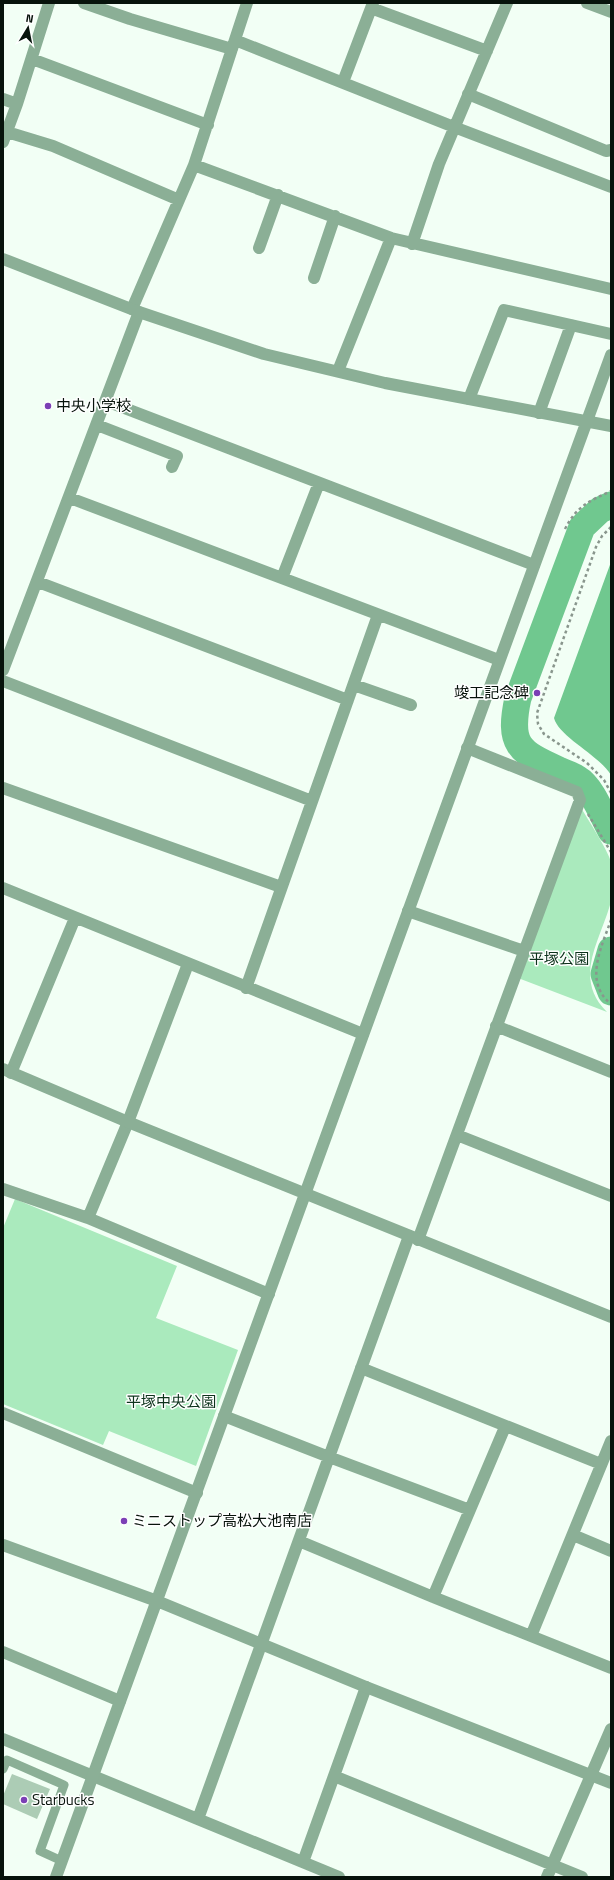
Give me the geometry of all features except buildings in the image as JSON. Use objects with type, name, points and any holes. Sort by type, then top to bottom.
[{"type":"street","points":[[49,3],[18,104],[5,137],[53,146],[179,200]]},
{"type":"street","points":[[84,3],[130,19],[234,44],[343,82],[454,127],[611,187]]},
{"type":"street","points":[[3,670],[38,582],[106,401],[136,311],[194,165],[247,3]]},
{"type":"street","points":[[412,244],[439,164],[507,3]]},
{"type":"street","points":[[587,3],[611,12]]},
{"type":"street","points":[[343,82],[372,6],[487,51]]},
{"type":"street","points":[[32,59],[208,125]]},
{"type":"street","points":[[468,94],[606,152],[611,150]]},
{"type":"street","points":[[3,99],[18,104]]},
{"type":"street","points":[[194,165],[391,238],[611,289]]},
{"type":"street","points":[[259,248],[278,195]]},
{"type":"street","points":[[314,278],[335,216]]},
{"type":"street","points":[[338,371],[391,238]]},
{"type":"street","points":[[3,259],[136,311],[264,354],[384,382],[539,412],[586,423],[611,426]]},
{"type":"street","points":[[469,399],[504,310],[611,334]]},
{"type":"street","points":[[539,412],[571,325]]},
{"type":"street","points":[[56,1877],[611,355]]},
{"type":"street","points":[[106,401],[534,565]]},
{"type":"street","points":[[97,424],[176,456],[172,467]]},
{"type":"street","points":[[282,578],[319,483]]},
{"type":"street","points":[[70,498],[499,660]]},
{"type":"street","points":[[38,582],[348,700]]},
{"type":"street","points":[[246,988],[378,615]]},
{"type":"street","points":[[3,681],[312,801]]},
{"type":"street","points":[[354,684],[411,705]]},
{"type":"street","points":[[198,1819],[361,1368],[413,1238],[458,1136],[496,1026],[580,800],[577,792],[467,748]]},
{"type":"street","points":[[3,788],[281,887]]},
{"type":"street","points":[[3,888],[246,988],[363,1034]]},
{"type":"street","points":[[408,911],[524,951]]},
{"type":"street","points":[[75,918],[7,1071],[128,1122],[611,1317]]},
{"type":"street","points":[[88,1218],[128,1122],[188,964]]},
{"type":"street","points":[[496,1026],[611,1072]]},
{"type":"street","points":[[458,1136],[611,1196]]},
{"type":"street","points":[[4,1192],[88,1218],[268,1294]]},
{"type":"street","points":[[361,1368],[601,1464]]},
{"type":"street","points":[[3,1413],[197,1493]]},
{"type":"street","points":[[224,1416],[329,1458],[470,1510]]},
{"type":"street","points":[[433,1597],[506,1427]]},
{"type":"street","points":[[531,1636],[611,1441]]},
{"type":"street","points":[[573,1535],[611,1551]]},
{"type":"street","points":[[299,1541],[433,1597],[611,1668]]},
{"type":"street","points":[[3,1545],[262,1643],[366,1687],[611,1784]]},
{"type":"street","points":[[3,1652],[120,1701]]},
{"type":"street","points":[[303,1862],[366,1687]]},
{"type":"street","points":[[547,1877],[592,1776],[611,1729]]},
{"type":"street","points":[[3,1739],[92,1777],[339,1877]]},
{"type":"street","points":[[334,1776],[582,1877]]},
{"type":"lane","points":[[3,1769],[7,1760],[64,1785],[40,1851],[62,1861]]},
{"type":"path","points":[[565,529],[572,516],[588,501],[611,491]]},
{"type":"path","points":[[611,527],[602,536],[596,547],[537,713],[538,724],[544,734],[587,763],[604,780],[611,793]]},
{"type":"path","points":[[580,800],[611,852]]},
{"type":"path","points":[[611,920],[599,954],[596,974],[597,985],[601,994],[611,1004]]},
{"type":"green space","name":"平塚公園","points":[[580,806],[606,851],[612,866],[611,901],[595,947],[590,973],[592,986],[597,999],[607,1012],[518,978]]},
{"type":"green space","name":"平塚中央公園","points":[[15,1199],[177,1266],[156,1318],[238,1350],[196,1466],[109,1431],[103,1445],[3,1404],[3,1228]]},
{"type":"shaded area","points":[[611,562],[611,775],[598,760],[563,732],[557,725],[554,718]]},
{"type":"waterway","points":[[611,505],[600,510],[582,527],[518,698],[514,726],[519,744],[525,751],[534,758],[574,776],[583,783],[597,803],[611,831]]},
{"type":"waterway","points":[[611,950],[604,974],[611,992]]},
{"type":"place","name":"中央小学校","points":[[48,406]]},
{"type":"place","name":"竣工記念碑","points":[[537,693]]},
{"type":"place","name":"ミニストップ高松大池南店","points":[[124,1521]]},
{"type":"place","name":"Starbucks","points":[[24,1800]]}]
